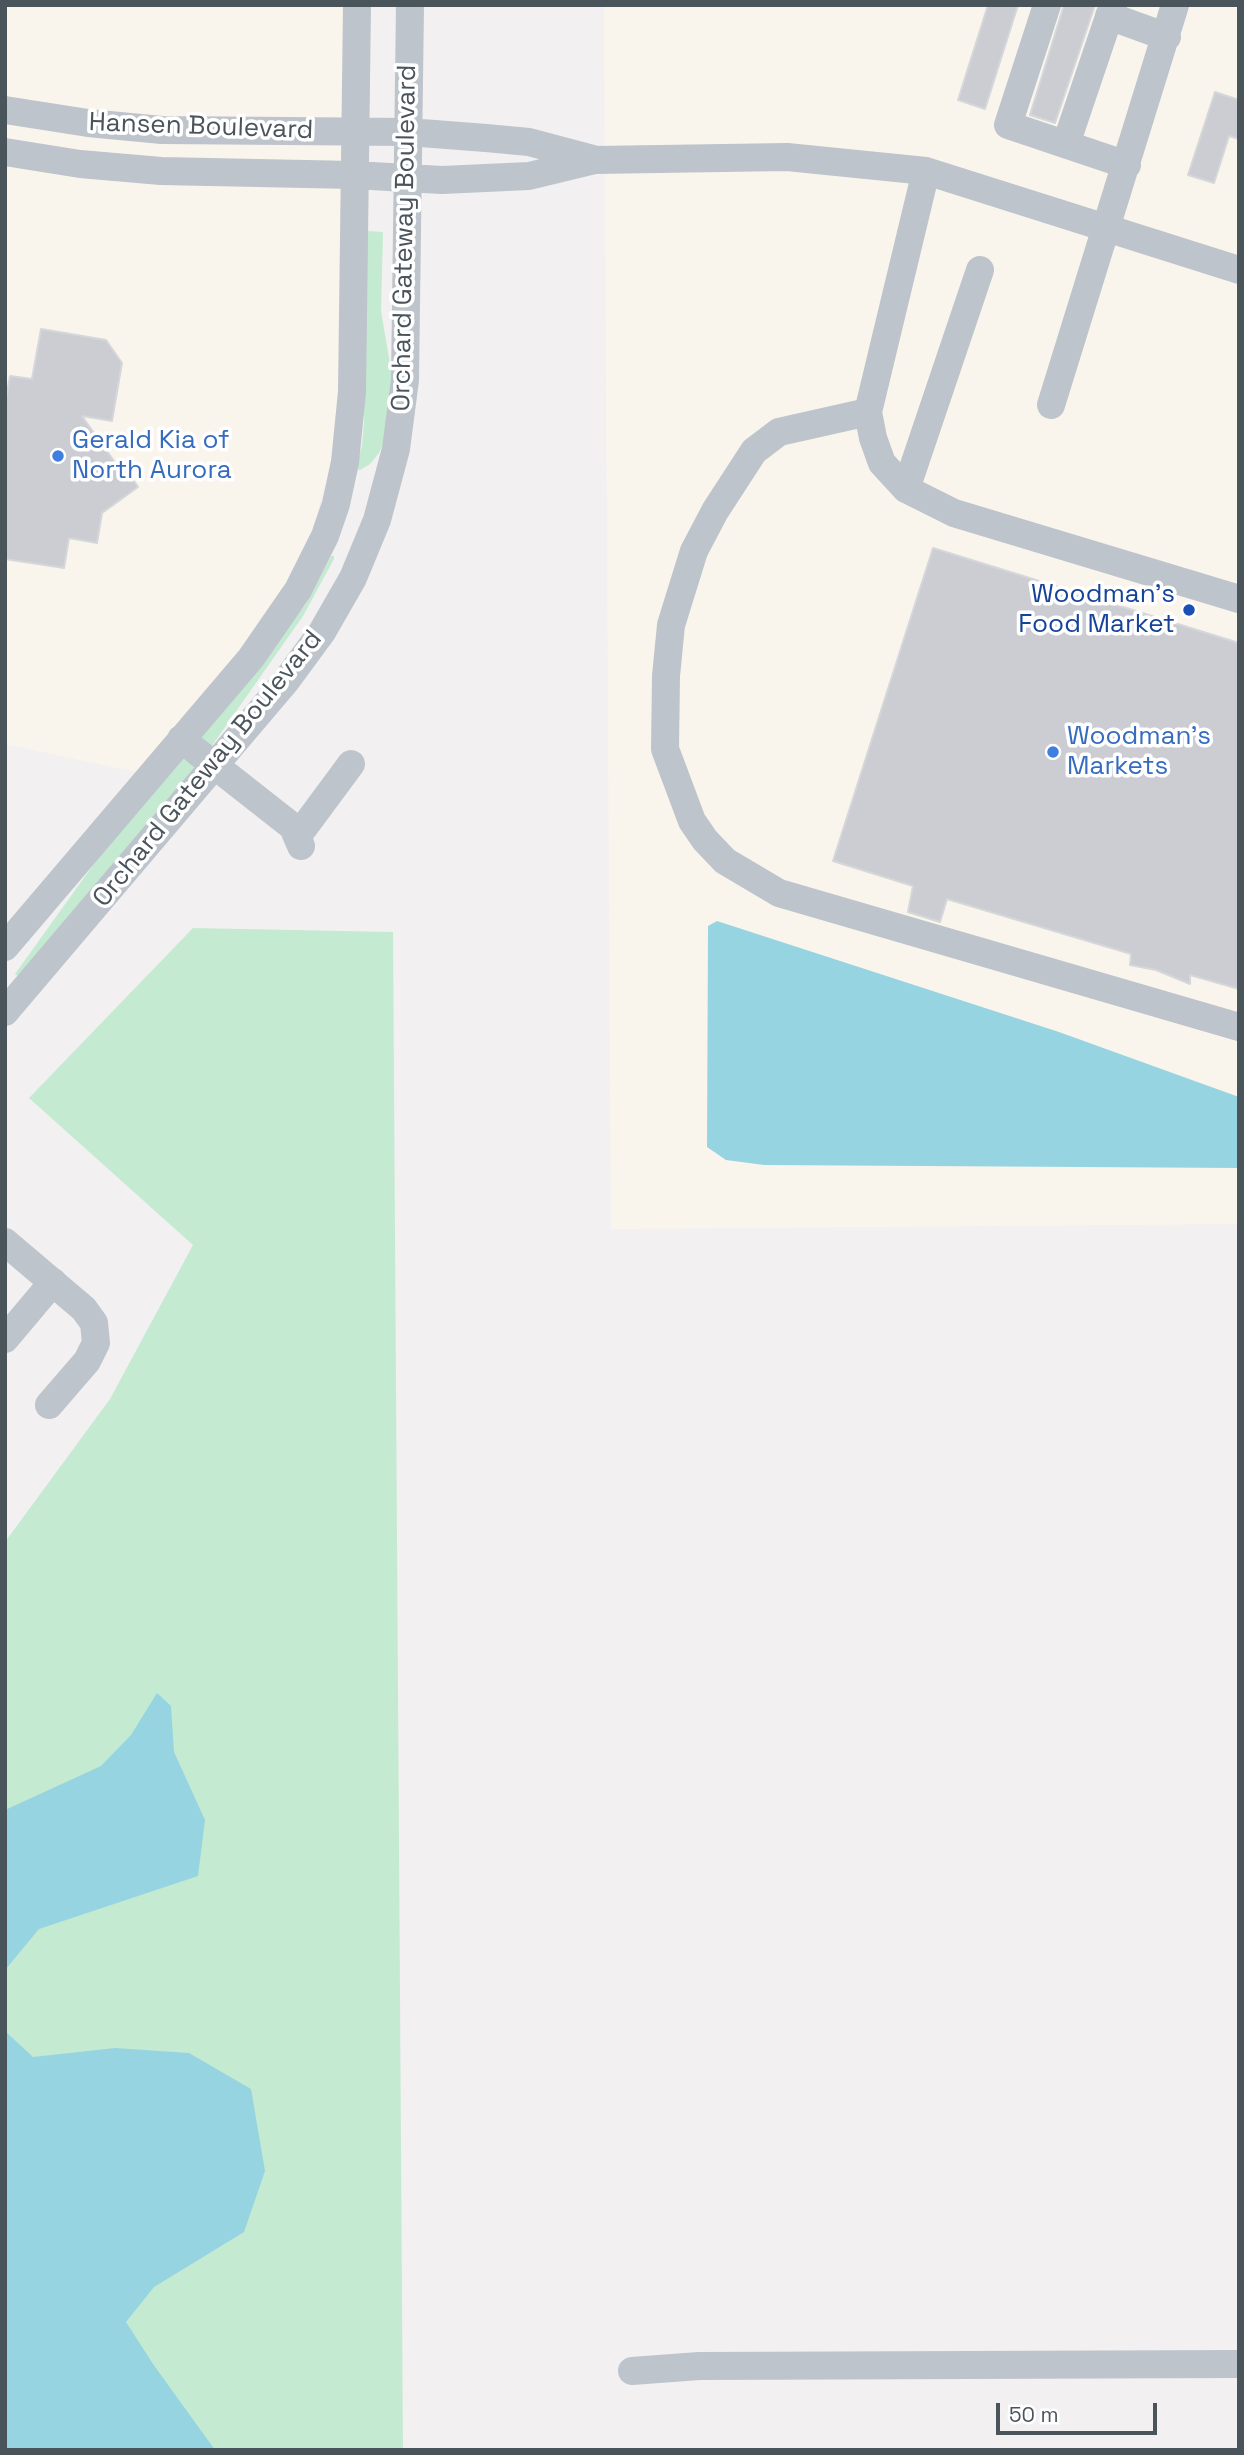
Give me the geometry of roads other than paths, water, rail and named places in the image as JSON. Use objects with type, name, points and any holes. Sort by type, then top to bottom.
[{"type":"street","name":"Orchard Gateway Boulevard","points":[[5,947],[251,658],[282,615],[314,561],[336,504],[345,462],[352,392],[357,5]]},
{"type":"street","name":"Orchard Gateway Boulevard","points":[[5,1012],[286,681],[322,632],[353,578],[377,520],[396,449],[405,380],[410,5]]},
{"type":"street","points":[[1047,5],[1008,125],[1127,164]]},
{"type":"street","points":[[1051,405],[1175,5]]},
{"type":"street","points":[[1066,144],[1111,11],[1167,37]]},
{"type":"street","name":"Hansen Boulevard","points":[[5,110],[88,123],[162,130],[408,132],[529,142],[595,160]]},
{"type":"street","name":"Hansen Boulevard","points":[[5,152],[80,164],[161,171],[454,180],[529,176],[595,160]]},
{"type":"street","points":[[595,160],[787,157],[926,171],[1239,270]]},
{"type":"street","points":[[926,171],[868,412],[882,463],[906,489],[954,513],[1237,592]]},
{"type":"street","points":[[906,489],[980,270]]},
{"type":"street","points":[[868,412],[779,432],[754,451],[715,511],[694,551],[671,625],[666,676],[664,749],[692,821],[725,862],[779,893],[1239,1027]]},
{"type":"street","points":[[181,739],[293,827],[299,841],[351,764]]},
{"type":"street","points":[[5,1242],[84,1309],[94,1323],[96,1343],[87,1361],[49,1405]]},
{"type":"street","points":[[5,1339],[53,1282]]},
{"type":"street","points":[[632,2371],[712,2366],[1239,2364]]},
{"type":"water","points":[[717,921],[1059,1032],[1239,1097],[1239,1168],[764,1165],[726,1160],[707,1147],[708,926]]},
{"type":"water","points":[[157,1693],[171,1706],[174,1752],[205,1820],[198,1876],[39,1929],[5,1970],[5,1810],[101,1766],[131,1735]]},
{"type":"water","points":[[5,2031],[33,2057],[115,2048],[189,2053],[251,2089],[265,2171],[244,2232],[154,2287],[126,2322],[215,2450],[5,2450]]},
{"type":"place","name":"Gerald Kia of North Aurora","points":[[58,456]]},
{"type":"place","name":"Woodman's Food Market","points":[[1189,610]]},
{"type":"place","name":"Woodman's Markets","points":[[1053,752]]}]
